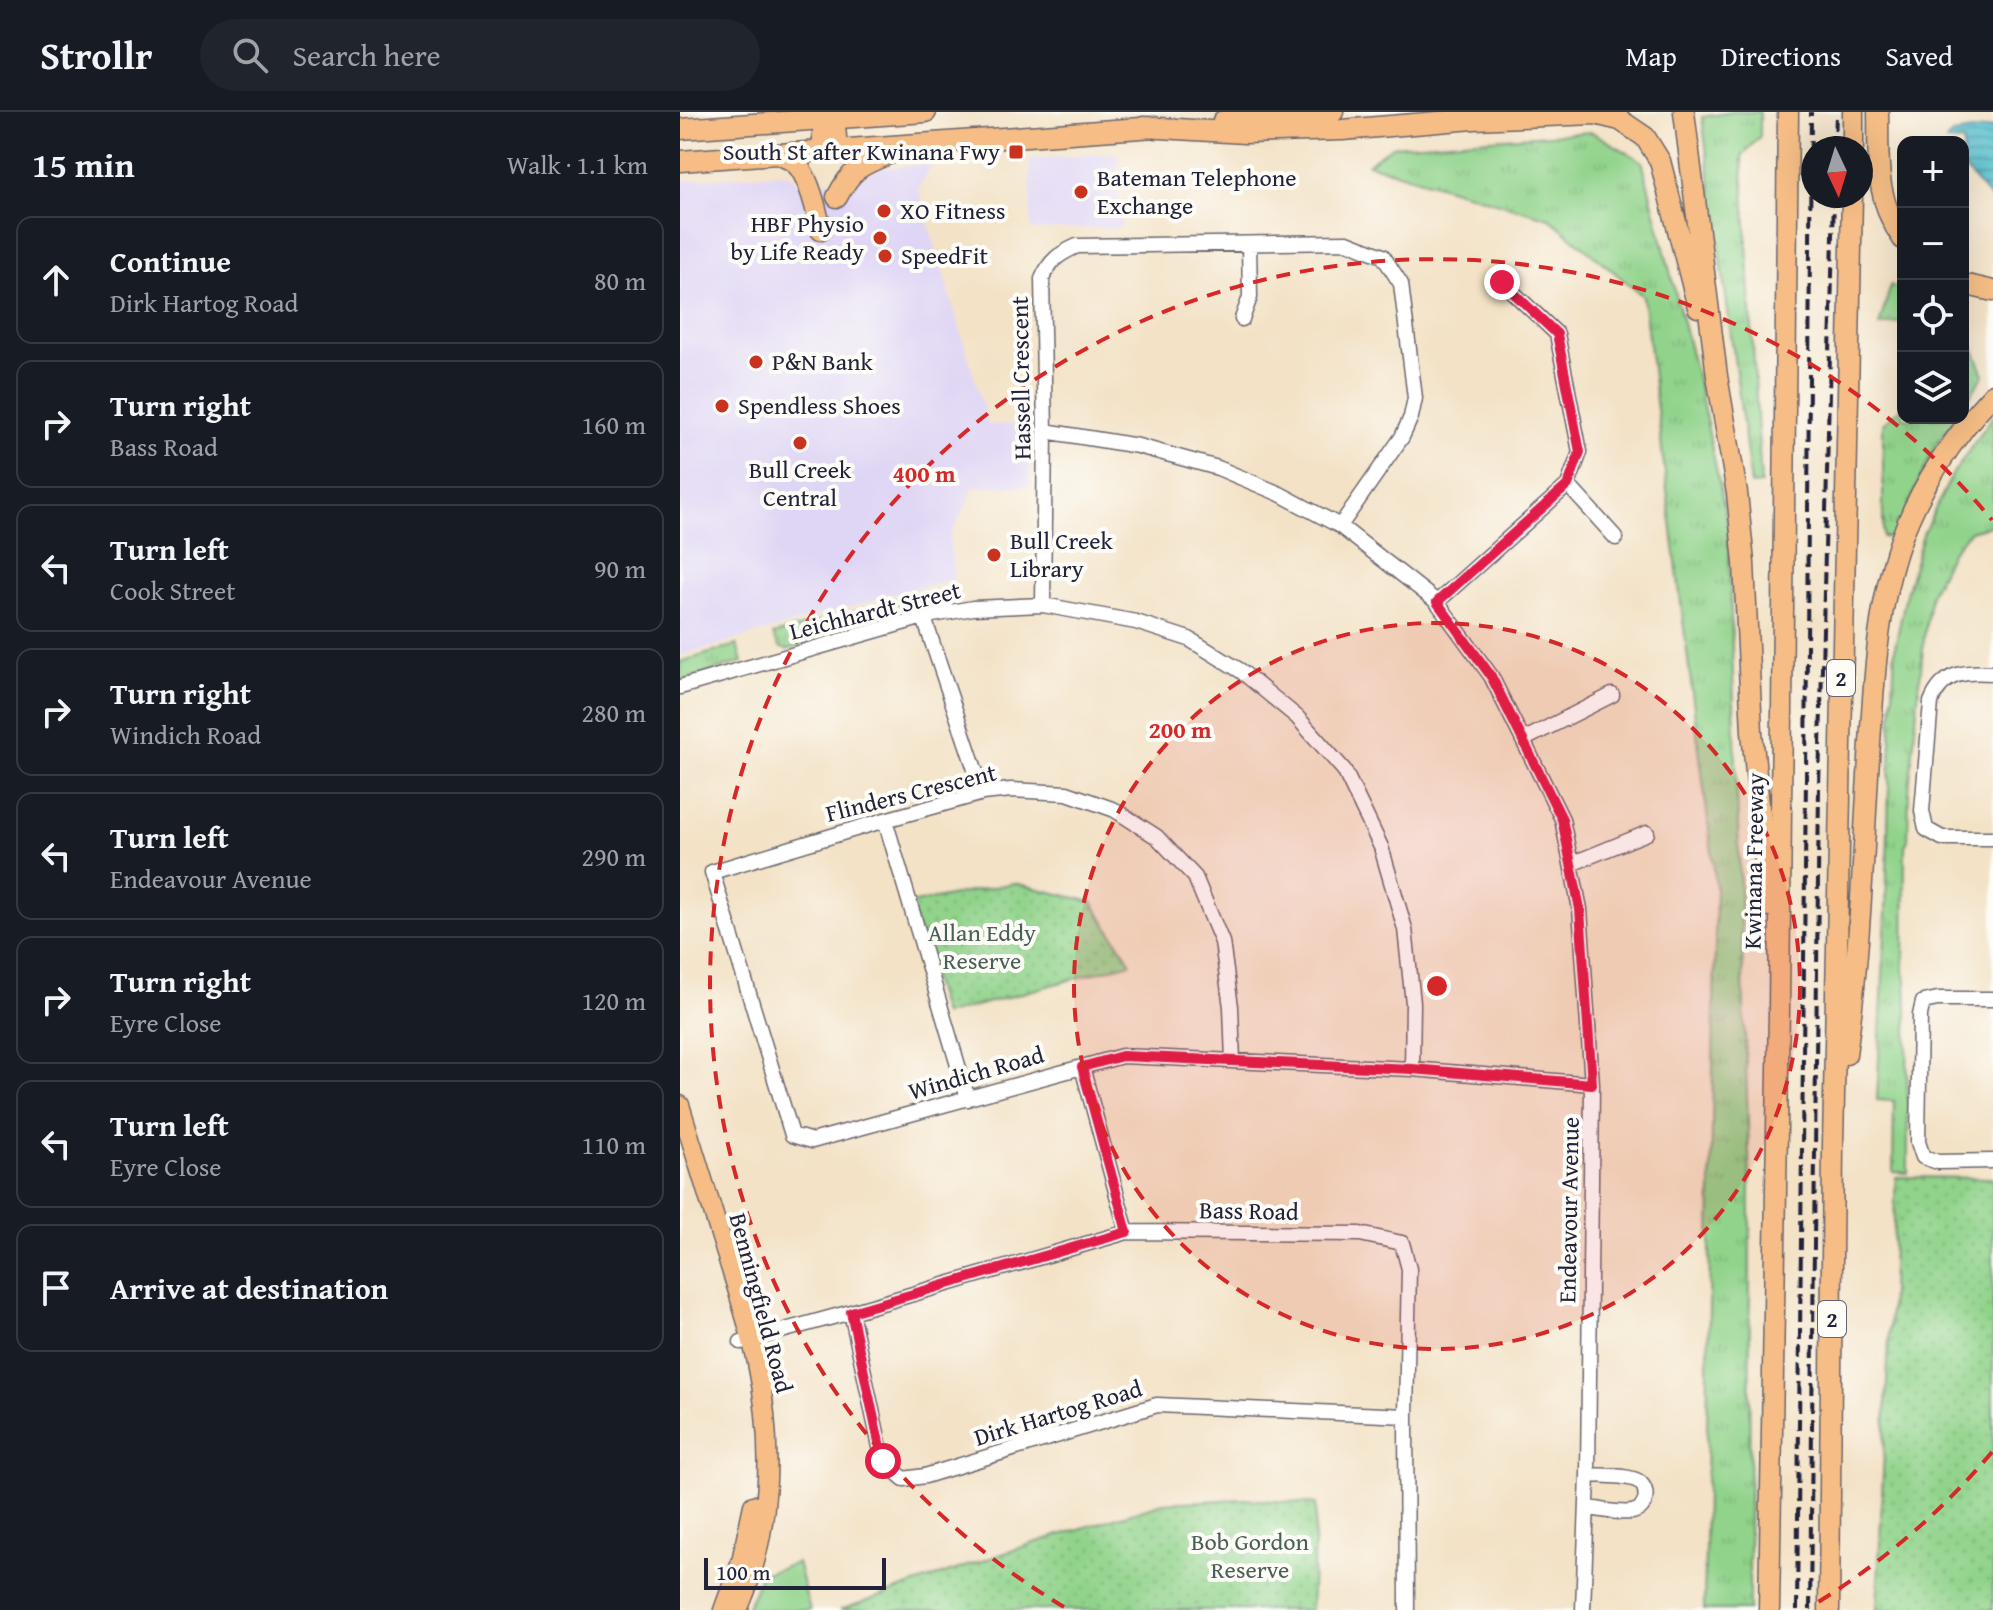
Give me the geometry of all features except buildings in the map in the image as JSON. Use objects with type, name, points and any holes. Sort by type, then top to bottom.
[{"type":"highway","points":[[753,124],[779,112]]},
{"type":"highway","points":[[680,129],[828,115],[926,112]]},
{"type":"highway","points":[[1143,127],[1333,112]]},
{"type":"highway","points":[[1684,112],[1717,376],[1737,493],[1744,563],[1752,732],[1779,1009]]},
{"type":"highway","name":"Kwinana Freeway","points":[[1769,1610],[1788,112]]},
{"type":"highway","points":[[1853,112],[1853,136]]},
{"type":"highway","points":[[1878,112],[1879,183],[1897,229]]},
{"type":"highway","points":[[680,161],[913,144],[1060,125],[1245,133],[1595,114],[1620,120],[1645,137],[1660,161],[1717,376]]},
{"type":"highway","points":[[837,197],[846,179],[854,172],[867,163],[913,144]]},
{"type":"highway","points":[[778,154],[795,163],[804,174],[821,230]]},
{"type":"highway","name":"2","points":[[1829,1610],[1833,1145],[1852,208]]},
{"type":"highway","points":[[1969,285],[1993,291]]},
{"type":"highway","points":[[1833,1145],[1856,968],[1877,642],[1890,577],[1900,542],[1929,481],[1961,433],[1993,394]]},
{"type":"main road","points":[[828,115],[830,150]]},
{"type":"main road","name":"Benningfield Road","points":[[680,1107],[764,1405],[768,1469],[765,1504],[759,1544],[738,1610]]},
{"type":"main road","name":"Benningfield Road","points":[[680,1147],[746,1340],[753,1407],[756,1470],[753,1505],[735,1582],[723,1610]]},
{"type":"street","name":"Hassell Crescent","points":[[1043,605],[1045,431],[1042,279],[1055,257],[1077,246],[1347,242],[1383,256],[1401,284],[1415,398],[1402,437],[1340,526]]},
{"type":"street","points":[[1242,319],[1250,297],[1249,244]]},
{"type":"street","points":[[1437,602],[1568,485],[1580,452],[1557,334],[1502,282]]},
{"type":"street","name":"Endeavour Avenue","points":[[1045,431],[1138,446],[1218,468],[1280,494],[1340,526],[1437,602],[1491,676],[1562,819],[1580,909],[1592,1084],[1588,1475],[1583,1610]]},
{"type":"street","points":[[1568,485],[1616,538]]},
{"type":"street","name":"Leichhardt Street","points":[[680,687],[927,616],[973,608],[1043,605],[1136,622],[1189,639],[1241,671],[1297,717],[1344,770],[1381,847],[1405,929],[1413,1003],[1412,1069]]},
{"type":"street","points":[[927,616],[926,624],[983,793]]},
{"type":"street","points":[[1993,673],[1959,675],[1948,679],[1936,690],[1931,702],[1922,811],[1926,829],[1942,838],[1993,838]]},
{"type":"street","points":[[1523,740],[1612,695]]},
{"type":"street","name":"Flinders Crescent","points":[[712,872],[983,793],[1011,790],[1067,793],[1115,810],[1157,837],[1195,877],[1222,942],[1231,1007],[1233,1061]]},
{"type":"street","points":[[885,820],[968,1099]]},
{"type":"street","points":[[1571,864],[1647,833]]},
{"type":"street","name":"Windich Road","points":[[712,872],[792,1135],[812,1141],[1122,1056],[1412,1069],[1592,1084]]},
{"type":"street","points":[[1993,999],[1923,1002],[1920,1015],[1918,1142],[1923,1157],[1938,1162],[1993,1161]]},
{"type":"street","points":[[1082,1067],[1127,1232]]},
{"type":"street","name":"Bass Road","points":[[746,1340],[1127,1232],[1360,1234],[1402,1243],[1409,1269],[1407,1610]]},
{"type":"street","name":"Dirk Hartog Road","points":[[851,1312],[883,1461],[904,1479],[925,1476],[1157,1405],[1406,1416]]},
{"type":"street","points":[[1587,1508],[1633,1512],[1642,1506],[1646,1495],[1643,1485],[1634,1479],[1588,1475]]},
{"type":"shaded area","points":[[1118,153],[1121,227],[1031,230],[1030,159]]},
{"type":"shaded area","name":"Bull Creek Central","points":[[933,164],[918,188],[988,424],[1031,426],[1030,486],[973,487],[949,538],[954,579],[680,656],[680,181],[780,173],[790,175],[799,184],[852,180],[881,168]]},
{"type":"green space","points":[[1760,112],[1760,136],[1742,156],[1761,484],[1751,485],[1702,117]]},
{"type":"green space","points":[[1592,132],[1642,161],[1699,386],[1728,526],[1750,1184],[1749,1610],[1704,1610],[1716,886],[1643,296],[1549,218],[1368,164],[1392,146]]},
{"type":"green space","points":[[1891,285],[1897,288],[1897,323],[1879,326]]},
{"type":"green space","points":[[1969,338],[1984,375],[1969,397]]},
{"type":"green space","points":[[1897,411],[1897,424],[1951,424],[1933,450],[1894,538],[1883,537],[1883,423]]},
{"type":"green space","points":[[1993,416],[1993,525],[1970,531],[1952,551],[1931,593],[1924,638],[1909,791],[1908,840],[1905,846],[1908,1173],[1893,1172],[1894,1101],[1877,1100],[1895,647],[1923,534],[1952,475]]},
{"type":"green space","points":[[912,595],[913,606],[908,614],[787,650],[779,647],[773,635]]},
{"type":"green space","points":[[737,645],[742,662],[680,681],[680,662]]},
{"type":"green space","name":"Allan Eddy Reserve","points":[[1014,883],[1092,902],[1131,963],[943,1015],[910,904]]},
{"type":"green space","points":[[1896,1177],[1993,1178],[1993,1610],[1877,1610]]},
{"type":"green space","name":"Bob Gordon Reserve","points":[[1245,1499],[1316,1504],[1311,1610],[840,1610],[1031,1544],[1163,1503]]},
{"type":"green space","points":[[797,1563],[810,1610],[746,1610],[761,1574]]},
{"type":"water","points":[[1993,128],[1993,201],[1969,174],[1969,136],[1950,136]]},
{"type":"railway","points":[[1797,1610],[1811,112]]},
{"type":"railway","points":[[1835,136],[1836,112]]},
{"type":"railway","points":[[1810,1610],[1819,787],[1834,208]]},
{"type":"place","name":"South St after Kwinana Fwy","points":[[1016,152]]},
{"type":"place","name":"Bateman Telephone Exchange","points":[[1081,192]]},
{"type":"place","name":"XO Fitness","points":[[884,211]]},
{"type":"place","name":"HBF Physio by Life Ready","points":[[880,238]]},
{"type":"place","name":"SpeedFit","points":[[885,256]]},
{"type":"place","name":"P&N Bank","points":[[756,362]]},
{"type":"place","name":"Spendless Shoes","points":[[722,406]]},
{"type":"place","name":"Bull Creek Central","points":[[800,443]]},
{"type":"place","name":"Bull Creek Library","points":[[994,555]]},
{"type":"route","points":[[883,1461],[851,1312],[1127,1232],[1082,1067],[1122,1056],[1412,1069],[1592,1084],[1580,909],[1562,819],[1491,676],[1437,602],[1568,485],[1580,452],[1557,334],[1502,282]]}]
